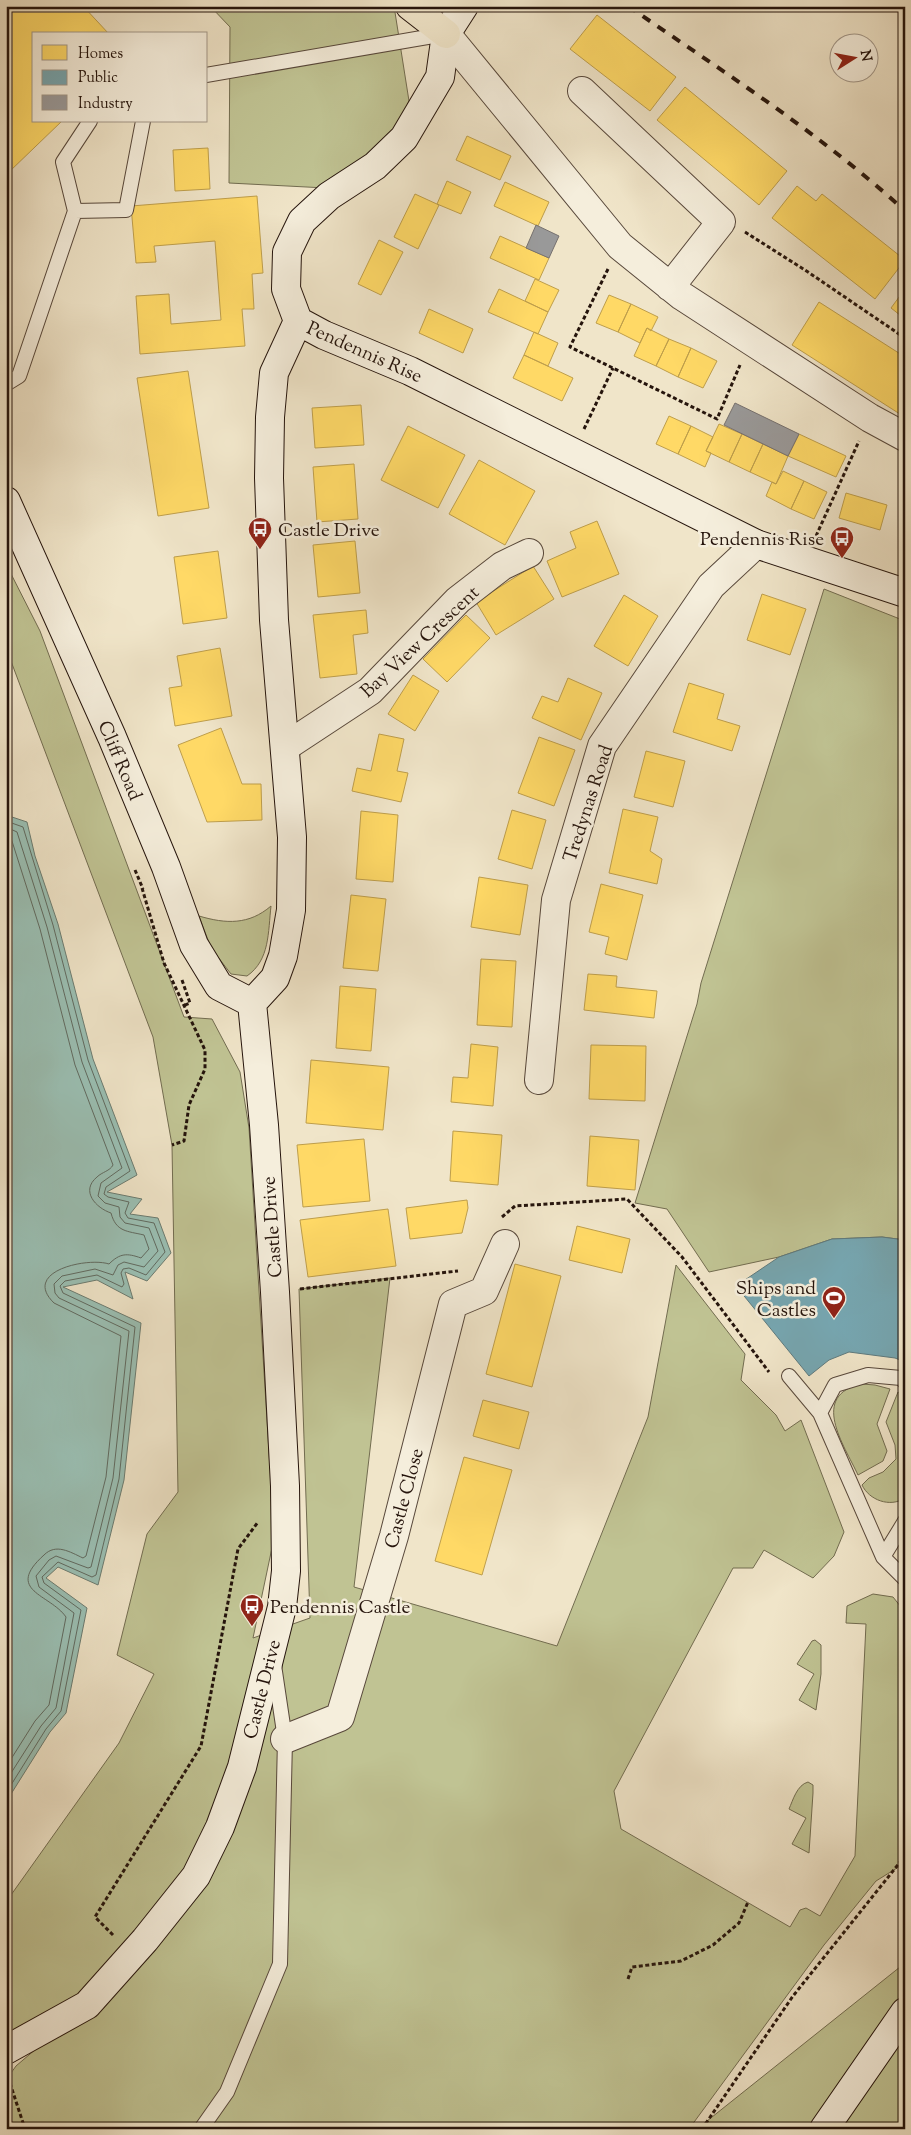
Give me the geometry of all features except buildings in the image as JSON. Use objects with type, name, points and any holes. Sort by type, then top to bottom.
[{"type":"main road","points":[[410,6],[446,34]]},
{"type":"street","points":[[464,6],[446,34],[620,246],[670,287],[870,418],[905,437]]},
{"type":"street","name":"Pendennis Rise","points":[[446,34],[440,77],[404,138],[375,166],[330,196],[302,221],[287,252],[286,290],[298,321],[324,335],[410,371],[756,544],[905,593]]},
{"type":"street","points":[[582,91],[722,222],[670,287]]},
{"type":"street","points":[[252,1003],[275,978],[283,956],[291,910],[292,836],[274,620],[269,478],[270,417],[274,373],[298,321]]},
{"type":"street","name":"Cliff Road","points":[[6,501],[112,738],[166,867],[194,945],[219,986],[252,1003]]},
{"type":"street","name":"Tredynas Road","points":[[539,1080],[556,900],[602,746],[711,586],[756,544]]},
{"type":"street","name":"Bay View Crescent","points":[[285,748],[370,691],[458,600],[502,566],[529,553]]},
{"type":"street","name":"Castle Drive","points":[[6,2050],[87,2005],[145,1940],[196,1876],[220,1828],[242,1767],[282,1607],[286,1571],[285,1486],[264,1125],[252,1003]]},
{"type":"street","name":"Castle Close","points":[[285,1739],[340,1717],[394,1536],[453,1304],[484,1292],[502,1234]]},
{"type":"street","points":[[824,2129],[905,2012]]},
{"type":"lane","points":[[208,75],[446,34]]},
{"type":"lane","points":[[6,384],[19,376],[76,210],[63,162],[89,122]]},
{"type":"lane","points":[[76,210],[126,210],[142,122]]},
{"type":"lane","points":[[820,1413],[835,1385],[868,1375],[901,1378],[905,1382]]},
{"type":"lane","points":[[789,1376],[820,1413],[883,1557],[905,1579]]},
{"type":"lane","points":[[883,1557],[905,1521]]},
{"type":"lane","points":[[201,2129],[226,2092],[280,1964],[285,1739],[272,1647]]},
{"type":"path","points":[[722,222],[741,229],[905,338]]},
{"type":"path","points":[[620,246],[570,347],[717,419],[751,341]]},
{"type":"path","points":[[573,452],[612,368]]},
{"type":"path","points":[[805,560],[870,418]]},
{"type":"path","points":[[141,885],[164,963],[205,1050],[205,1069],[189,1105],[184,1141],[172,1145]]},
{"type":"path","points":[[183,1006],[190,1003]]},
{"type":"path","points":[[502,1234],[515,1206],[627,1199],[682,1257],[771,1374],[789,1376]]},
{"type":"path","points":[[275,1292],[461,1270]]},
{"type":"path","points":[[132,1953],[95,1917],[201,1746],[238,1549],[285,1486]]},
{"type":"path","points":[[702,2129],[792,1996],[905,1856]]},
{"type":"path","points":[[628,1979],[632,1967],[681,1961],[713,1945],[738,1923],[748,1902]]},
{"type":"path","points":[[6,2070],[25,2129]]},
{"type":"green space","points":[[210,6],[394,6],[409,101],[394,136],[326,188],[229,183],[230,27]]},
{"type":"green space","points":[[6,564],[40,631],[184,1017],[212,1019],[240,1072],[249,1128],[270,1469],[285,1486],[253,1638],[310,1618],[299,1289],[390,1278],[354,1587],[557,1646],[648,1417],[676,1265],[745,1354],[741,1380],[776,1415],[785,1431],[801,1420],[844,1532],[834,1556],[813,1578],[764,1550],[753,1568],[733,1568],[614,1791],[621,1829],[790,1927],[800,1910],[806,1908],[820,1916],[855,1856],[866,1624],[846,1623],[847,1606],[873,1594],[893,1597],[905,1612],[905,1863],[876,1881],[824,1945],[689,2129],[6,2129],[6,2080],[16,2066],[85,2007],[6,2050],[6,1902],[119,1743],[154,1674],[117,1655],[147,1534],[178,1492],[172,1145],[153,1037],[6,648]]},
{"type":"green space","points":[[824,589],[905,621],[905,1240],[882,1237],[832,1239],[779,1257],[709,1272],[667,1209],[635,1203],[697,1004],[701,983]]},
{"type":"green space","points":[[271,906],[268,935],[264,954],[260,962],[247,976],[231,974],[211,948],[199,916],[228,921],[246,920]]},
{"type":"green space","points":[[862,1384],[890,1389],[877,1424],[887,1451],[883,1461],[858,1475],[839,1436],[834,1410],[837,1399],[846,1390]]},
{"type":"green space","points":[[898,1392],[905,1397],[905,1498],[899,1501],[887,1502],[870,1495],[862,1485],[869,1478],[883,1472],[896,1459],[895,1445],[886,1422]]},
{"type":"green space","points":[[815,1640],[821,1645],[821,1674],[816,1710],[799,1700],[814,1674],[797,1664],[812,1641]]},
{"type":"green space","points":[[808,1782],[813,1785],[809,1853],[792,1844],[806,1818],[789,1809],[798,1789]]},
{"type":"green space","points":[[905,1963],[905,2129],[697,2129]]},
{"type":"water","points":[[6,815],[27,822],[35,856],[58,924],[93,1059],[137,1175],[107,1192],[142,1199],[130,1214],[158,1218],[171,1253],[147,1281],[125,1272],[133,1299],[97,1280],[63,1287],[141,1323],[124,1480],[98,1585],[58,1567],[46,1578],[87,1608],[66,1713],[50,1732],[6,1802]]},
{"type":"railway","points":[[628,6],[805,129],[905,211]]},
{"type":"place","name":"Castle Drive","points":[[260,550]]},
{"type":"place","name":"Pendennis Rise","points":[[842,559]]},
{"type":"place","name":"Ships and Castles","points":[[834,1319]]},
{"type":"place","name":"Pendennis Castle","points":[[252,1627]]}]
